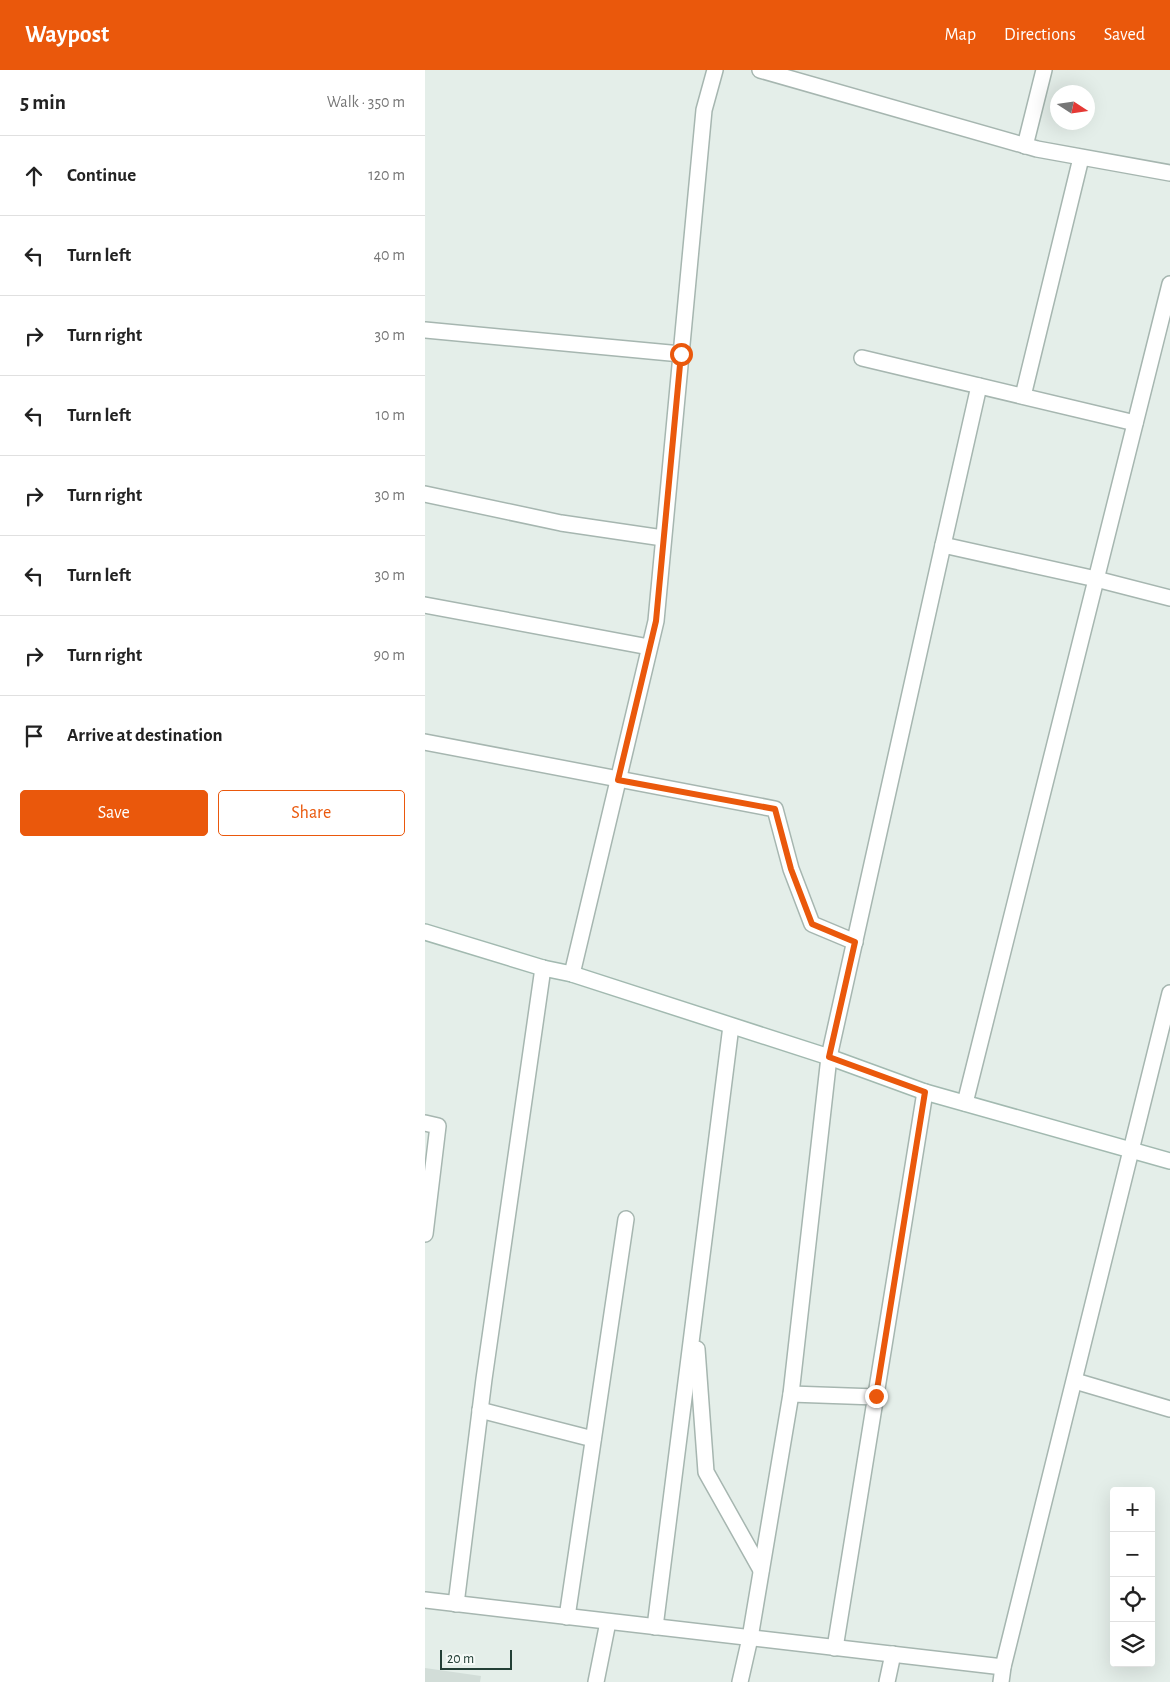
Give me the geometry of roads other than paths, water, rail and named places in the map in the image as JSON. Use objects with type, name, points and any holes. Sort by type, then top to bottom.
[{"type":"street","points":[[572,974],[656,621],[704,110],[715,70]]},
{"type":"street","points":[[760,70],[1025,146],[1081,158],[1170,173]]},
{"type":"street","points":[[1025,146],[1043,70]]},
{"type":"street","points":[[1023,396],[1081,158]]},
{"type":"street","points":[[965,1103],[1170,284]]},
{"type":"street","points":[[425,330],[681,354]]},
{"type":"street","points":[[862,358],[1135,423]]},
{"type":"street","points":[[740,1682],[750,1638],[791,1394],[829,1057],[979,386]]},
{"type":"street","points":[[425,494],[561,523],[663,538]]},
{"type":"street","points":[[943,546],[1096,579],[1170,598]]},
{"type":"street","points":[[425,606],[649,646]]},
{"type":"street","points":[[425,742],[775,809],[791,869],[812,924],[855,942]]},
{"type":"street","points":[[425,932],[543,968],[572,974],[829,1057],[925,1092],[1170,1161]]},
{"type":"street","points":[[456,1604],[480,1410],[543,968]]},
{"type":"street","points":[[1001,1682],[1003,1667],[1170,993]]},
{"type":"street","points":[[655,1627],[731,1026]]},
{"type":"street","points":[[835,1648],[925,1092]]},
{"type":"street","points":[[425,1123],[438,1126],[425,1234]]},
{"type":"street","points":[[567,1617],[625,1219]]},
{"type":"street","points":[[695,1315],[706,1472],[761,1570]]},
{"type":"street","points":[[1075,1381],[1170,1408]]},
{"type":"street","points":[[791,1394],[876,1396]]},
{"type":"street","points":[[480,1410],[593,1438]]},
{"type":"street","points":[[425,1600],[1003,1667]]},
{"type":"street","points":[[596,1682],[608,1622]]},
{"type":"street","points":[[887,1682],[893,1654]]}]
